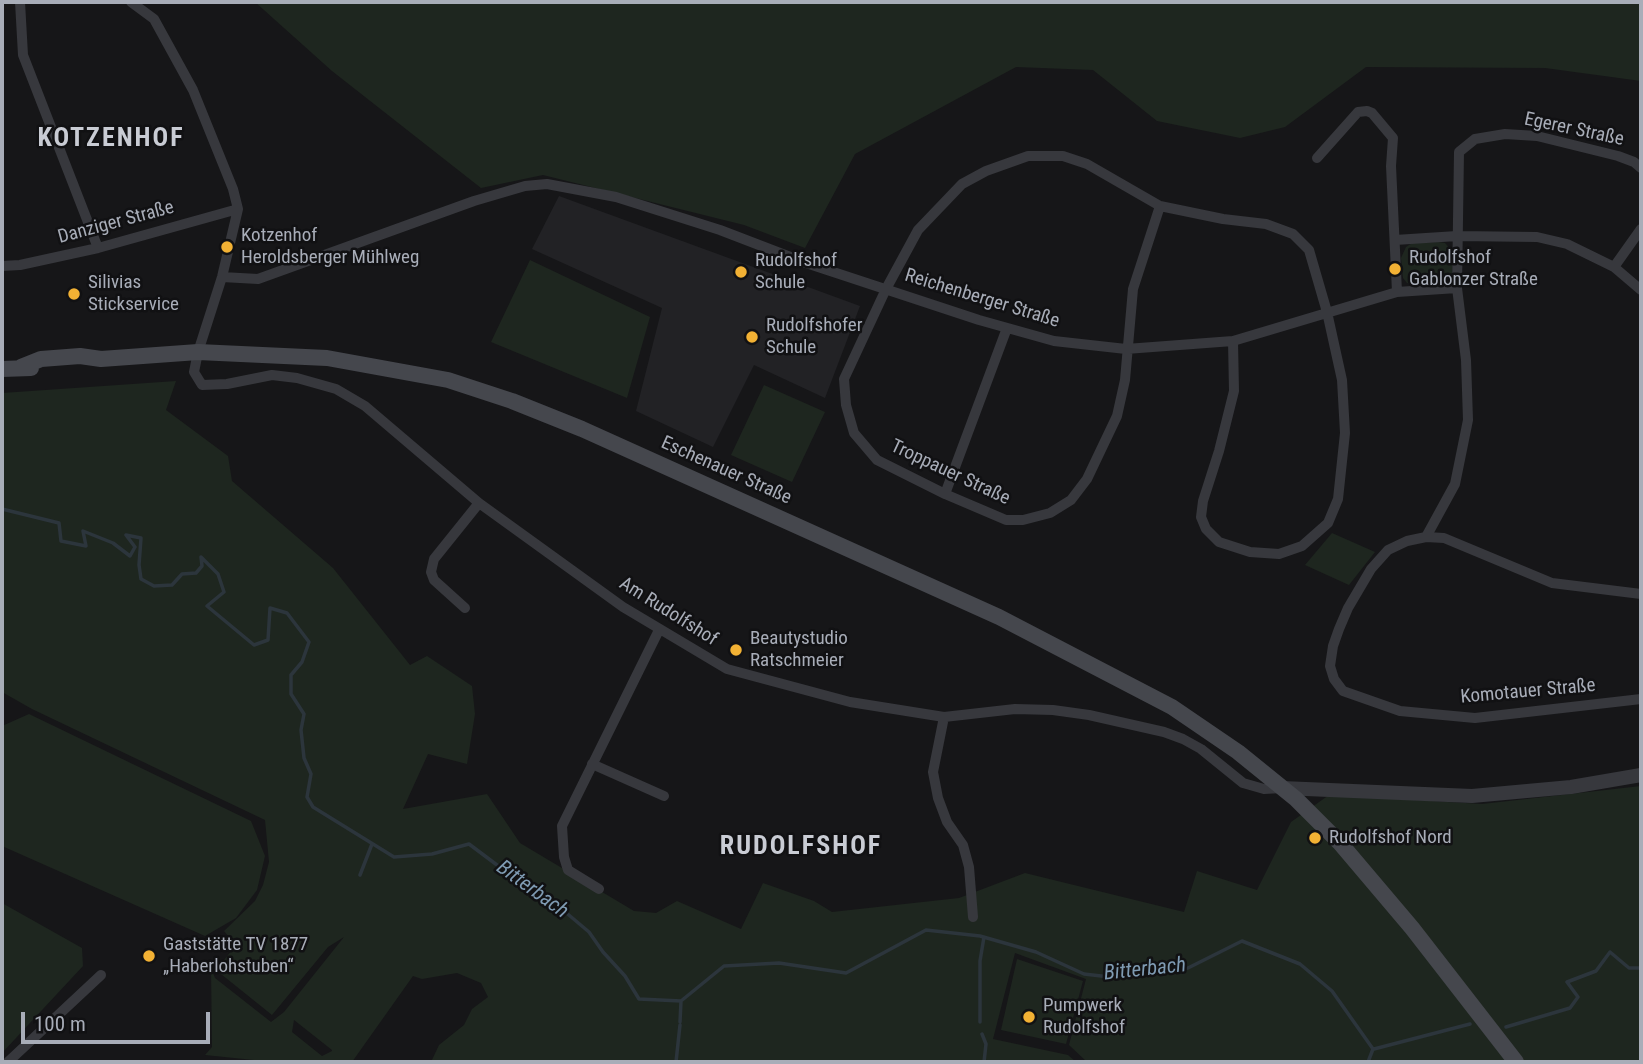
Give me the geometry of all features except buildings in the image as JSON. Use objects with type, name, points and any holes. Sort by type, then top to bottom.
[{"type":"main road","name":"Eschenauer Straße","points":[[2,369],[21,367],[41,359],[80,356],[101,359],[198,352],[327,358],[448,380],[512,401],[582,429],[999,617],[1172,707],[1238,752],[1282,788],[1340,843],[1412,928],[1516,1062]]},
{"type":"street","points":[[20,2],[23,55],[98,247]]},
{"type":"street","points":[[131,2],[154,19],[193,90],[233,188],[238,209],[222,277],[198,352]]},
{"type":"street","points":[[1317,158],[1357,112],[1372,113],[1392,138],[1397,292]]},
{"type":"street","name":"Egerer Straße","points":[[1426,537],[1459,473],[1468,420],[1457,288],[1459,152],[1475,139],[1505,134],[1537,136],[1618,156],[1641,168]]},
{"type":"street","name":"Troppauer Straße","points":[[1160,206],[1133,289],[1125,380],[1117,416],[1087,479],[1070,500],[1050,513],[1023,520],[1006,520],[945,494],[877,460],[854,433],[846,405],[844,379],[886,289],[918,230],[962,184],[986,171],[1028,156],[1063,156],[1087,163],[1160,206],[1223,219],[1266,224],[1293,234],[1309,250],[1327,312],[1342,380],[1345,433],[1338,499],[1328,523],[1302,546],[1279,554],[1250,552],[1219,542],[1206,529],[1201,517],[1202,500],[1219,451],[1234,391],[1233,341]]},
{"type":"street","name":"Reichenberger Straße","points":[[222,277],[258,279],[474,201],[525,186],[547,184],[616,197],[720,230],[806,263],[1054,341],[1126,349],[1233,341],[1397,292],[1457,288]]},
{"type":"street","name":"Danziger Straße","points":[[2,266],[20,265],[98,247],[238,209]]},
{"type":"street","points":[[1614,267],[1641,229]]},
{"type":"street","points":[[1395,240],[1457,236],[1537,237],[1567,244],[1614,267],[1641,290]]},
{"type":"street","points":[[945,494],[1007,328]]},
{"type":"street","name":"Am Rudolfshof","points":[[198,352],[194,372],[202,384],[227,384],[272,375],[336,389],[365,406],[480,503],[623,607],[727,669],[849,702],[944,717],[1016,709],[1089,715],[1173,735],[1201,749],[1243,783],[1264,789],[1282,788]]},
{"type":"street","points":[[465,608],[434,580],[431,572],[434,558],[480,503]]},
{"type":"street","points":[[1426,537],[1444,538],[1552,583],[1641,594]]},
{"type":"street","name":"Komotauer Straße","points":[[1426,537],[1407,541],[1388,550],[1371,569],[1348,608],[1333,646],[1330,666],[1334,679],[1343,691],[1401,711],[1475,718],[1641,699]]},
{"type":"street","points":[[599,889],[568,870],[564,857],[562,826],[659,630]]},
{"type":"street","points":[[944,717],[933,772],[938,798],[947,822],[963,845],[969,867],[972,917]]},
{"type":"street","points":[[592,764],[664,796]]},
{"type":"street","points":[[1282,788],[1472,796],[1572,787],[1641,775]]},
{"type":"street","points":[[8,1062],[101,975]]},
{"type":"shaded area","points":[[255,2],[1641,2],[1641,81],[1545,68],[1366,67],[1285,127],[1240,138],[1157,121],[1093,70],[1016,67],[855,154],[805,248],[744,225],[543,175],[481,188],[332,71]]},
{"type":"shaded area","name":"Rudolfshofer Schule","points":[[559,196],[860,306],[825,398],[754,365],[713,447],[636,411],[662,308],[532,249]]},
{"type":"shaded area","points":[[1412,243],[1445,243],[1452,251],[1450,279],[1441,284],[1407,283],[1403,278],[1401,258],[1406,247]]},
{"type":"shaded area","points":[[530,260],[650,317],[627,398],[491,342]]},
{"type":"shaded area","points":[[176,381],[166,410],[228,456],[232,481],[333,568],[410,665],[427,656],[472,686],[475,714],[467,764],[428,754],[403,809],[487,794],[520,843],[634,911],[656,913],[677,901],[741,929],[763,883],[814,901],[832,912],[959,898],[1025,873],[1184,912],[1197,871],[1257,890],[1291,822],[1329,795],[1482,804],[1641,786],[1641,1062],[1087,1062],[1069,1045],[1086,979],[1015,953],[993,1039],[1068,1055],[1076,1062],[434,1062],[432,1060],[439,1045],[464,1025],[472,1009],[488,997],[481,983],[457,973],[422,979],[413,976],[352,1062],[273,1062],[205,1055],[212,1047],[211,968],[215,978],[271,1022],[284,1012],[344,937],[328,947],[272,1015],[216,970],[236,945],[224,931],[255,901],[263,885],[269,862],[265,820],[32,709],[2,692],[2,393]],"holes":[[[294,1020],[332,1050],[322,1056],[292,1032]]]},
{"type":"shaded area","points":[[764,385],[825,412],[792,482],[731,455]]},
{"type":"shaded area","points":[[1332,533],[1375,552],[1349,585],[1305,565]]},
{"type":"shaded area","points":[[29,714],[251,821],[265,856],[257,890],[236,918],[205,936],[2,846],[2,726]]},
{"type":"shaded area","points":[[2,903],[82,948],[83,966],[2,1053]]},
{"type":"shaded area","points":[[1017,959],[1083,981],[1066,1044],[1001,1030]]},
{"type":"waterway","name":"Bitterbach","points":[[2,509],[59,523],[61,541],[86,546],[83,531],[113,543],[130,556],[135,547],[126,535],[141,538],[141,579],[154,586],[172,585],[182,574],[196,573],[202,566],[201,557],[218,574],[224,592],[207,606],[254,645],[268,640],[270,608],[287,613],[309,642],[302,662],[291,675],[291,694],[304,714],[301,730],[304,758],[311,774],[307,797],[313,807],[394,857],[432,854],[469,844],[549,904],[557,905],[589,932],[625,976],[639,999],[681,1001],[724,966],[779,963],[846,973],[926,930],[980,936],[1036,952],[1084,974],[1110,977],[1188,968],[1242,941],[1300,964],[1332,991],[1373,1049]]},
{"type":"waterway","points":[[360,875],[372,844]]},
{"type":"waterway","points":[[980,1022],[980,961],[984,937]]},
{"type":"waterway","points":[[1506,1027],[1570,1008],[1578,997],[1567,982],[1596,971],[1610,952],[1629,968],[1641,968]]},
{"type":"waterway","points":[[680,1022],[681,1001]]},
{"type":"waterway","points":[[1374,1049],[1470,1024]]},
{"type":"waterway","points":[[676,1062],[680,1025]]},
{"type":"waterway","points":[[982,1034],[986,1044],[984,1062]]},
{"type":"waterway","name":"Bitterbach","points":[[1368,1062],[1373,1049]]},
{"type":"place","name":"Kotzenhof Heroldsberger Mühlweg","points":[[227,247]]},
{"type":"place","name":"Rudolfshof Gablonzer Straße","points":[[1395,269]]},
{"type":"place","name":"Rudolfshof Schule","points":[[741,272]]},
{"type":"place","name":"Silivias Stickservice","points":[[74,294]]},
{"type":"place","name":"Rudolfshofer Schule","points":[[752,337]]},
{"type":"place","name":"Beautystudio Ratschmeier","points":[[736,650]]},
{"type":"place","name":"Rudolfshof Nord","points":[[1315,838]]},
{"type":"place","name":"Gaststätte TV 1877 „Haberlohstuben“","points":[[149,956]]},
{"type":"place","name":"Pumpwerk Rudolfshof","points":[[1029,1017]]},
{"type":"district","name":"KOTZENHOF","points":[[111,139]]},
{"type":"district","name":"RUDOLFSHOF","points":[[801,847]]}]
